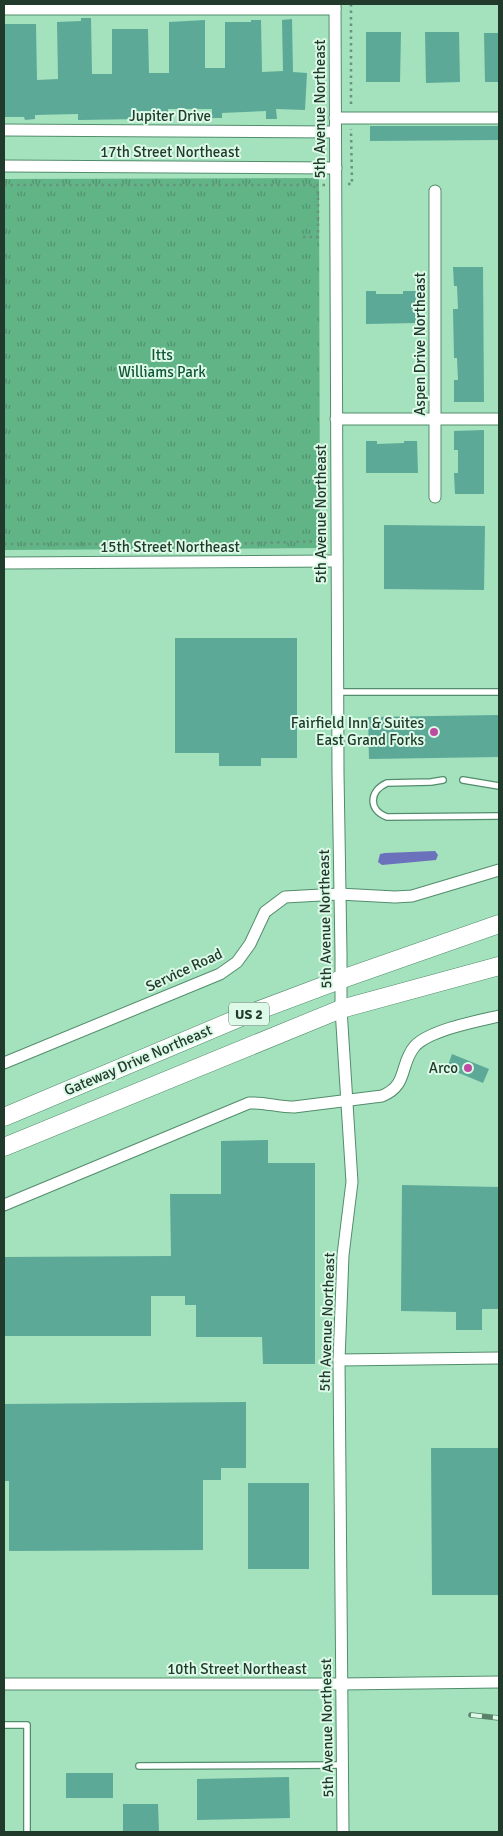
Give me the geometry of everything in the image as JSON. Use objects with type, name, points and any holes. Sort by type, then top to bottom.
[{"type":"highway","name":"Gateway Drive Northeast","points":[[4,1117],[246,1015],[499,924]]},
{"type":"highway","name":"Gateway Drive Northeast","points":[[4,1147],[341,1009],[499,966]]},
{"type":"street","points":[[4,9],[335,6]]},
{"type":"street","name":"5th Avenue Northeast","points":[[335,6],[339,894],[342,979],[341,1009],[352,1182],[343,1255],[340,1360],[343,1832]]},
{"type":"street","points":[[335,118],[499,118]]},
{"type":"street","name":"Jupiter Drive","points":[[4,130],[335,132]]},
{"type":"street","name":"17th Street Northeast","points":[[4,166],[336,168]]},
{"type":"street","name":"Aspen Drive Northeast","points":[[435,191],[435,497]]},
{"type":"street","points":[[336,420],[499,419]]},
{"type":"street","name":"15th Street Northeast","points":[[4,563],[337,561]]},
{"type":"street","name":"Service Road","points":[[4,1063],[220,974],[237,962],[250,944],[265,912],[285,898],[339,894],[412,896],[499,870]]},
{"type":"street","points":[[4,1205],[249,1103],[260,1102],[280,1107],[294,1107],[374,1098],[394,1090],[401,1081],[414,1047],[427,1037],[499,1016]]},
{"type":"street","points":[[340,1360],[499,1358]]},
{"type":"street","name":"10th Street Northeast","points":[[4,1684],[499,1682]]},
{"type":"lane","points":[[337,692],[499,692]]},
{"type":"lane","points":[[443,780],[387,783],[380,786],[376,791],[373,799],[374,808],[379,814],[386,817],[499,816]]},
{"type":"lane","points":[[463,780],[499,786]]},
{"type":"lane","points":[[4,1725],[28,1725],[27,1832]]},
{"type":"lane","points":[[139,1766],[342,1765]]},
{"type":"path","points":[[4,185],[352,184],[351,4]]},
{"type":"path","points":[[303,237],[318,237],[318,193],[313,185]]},
{"type":"path","points":[[4,544],[215,544],[337,540]]},
{"type":"green space","name":"Itts Williams Park","points":[[319,178],[320,548],[4,550],[4,179]]},
{"type":"water","points":[[435,851],[438,855],[436,860],[382,865],[378,862],[380,854],[385,853]]},
{"type":"building","points":[[81,18],[91,18],[92,74],[112,74],[112,29],[148,29],[149,73],[169,73],[169,22],[205,20],[205,68],[225,68],[225,22],[261,20],[262,72],[283,71],[282,20],[292,19],[293,72],[307,73],[305,110],[276,109],[277,119],[266,119],[266,111],[222,113],[222,118],[212,118],[212,109],[168,109],[168,114],[142,114],[142,119],[78,120],[78,114],[35,115],[35,119],[25,120],[24,117],[4,117],[4,24],[36,24],[37,80],[58,79],[57,22],[81,21]]},
{"type":"building","points":[[366,32],[401,32],[400,82],[366,82]]},
{"type":"building","points":[[425,32],[459,32],[460,82],[426,83]]},
{"type":"building","points":[[484,33],[499,33],[499,82],[485,82]]},
{"type":"building","points":[[370,126],[498,126],[498,140],[370,141]]},
{"type":"building","points":[[453,267],[483,267],[484,402],[454,402],[454,380],[458,380],[457,358],[454,358],[453,309],[458,309],[457,286],[454,286]]},
{"type":"building","points":[[366,291],[376,291],[376,294],[403,294],[403,291],[417,291],[417,323],[366,324]]},
{"type":"building","points":[[484,430],[484,494],[455,494],[454,473],[458,473],[458,450],[454,450],[454,431]]},
{"type":"building","points":[[366,441],[377,441],[377,444],[417,441],[418,473],[366,473]]},
{"type":"building","points":[[384,525],[485,526],[484,590],[384,589]]},
{"type":"building","points":[[175,638],[297,638],[297,758],[261,758],[261,766],[219,766],[219,753],[175,753]]},
{"type":"building","name":"Fairfield Inn & Suites East Grand Forks","points":[[499,715],[499,757],[369,759],[368,717]]},
{"type":"building","name":"Arco","points":[[452,1054],[489,1069],[483,1083],[447,1068]]},
{"type":"building","points":[[268,1140],[268,1163],[315,1163],[315,1364],[263,1364],[262,1337],[196,1337],[196,1305],[185,1305],[185,1296],[151,1296],[151,1336],[4,1336],[4,1257],[171,1256],[170,1194],[221,1194],[221,1141]]},
{"type":"building","points":[[402,1185],[499,1187],[499,1309],[482,1309],[482,1330],[456,1330],[456,1312],[401,1311]]},
{"type":"building","points":[[246,1402],[246,1468],[221,1468],[221,1480],[203,1480],[203,1550],[9,1551],[9,1481],[4,1481],[4,1404]]},
{"type":"building","points":[[431,1448],[499,1448],[499,1595],[432,1595]]},
{"type":"building","points":[[248,1483],[309,1483],[309,1569],[248,1569]]},
{"type":"building","points":[[66,1773],[113,1773],[113,1798],[66,1798]]},
{"type":"building","points":[[289,1777],[290,1818],[197,1820],[197,1779]]},
{"type":"building","points":[[123,1804],[158,1804],[159,1832],[123,1832]]},
{"type":"railway","points":[[471,1715],[499,1718]]},
{"type":"place","name":"Fairfield Inn & Suites East Grand Forks","points":[[434,732]]},
{"type":"place","name":"Arco","points":[[468,1068]]}]
